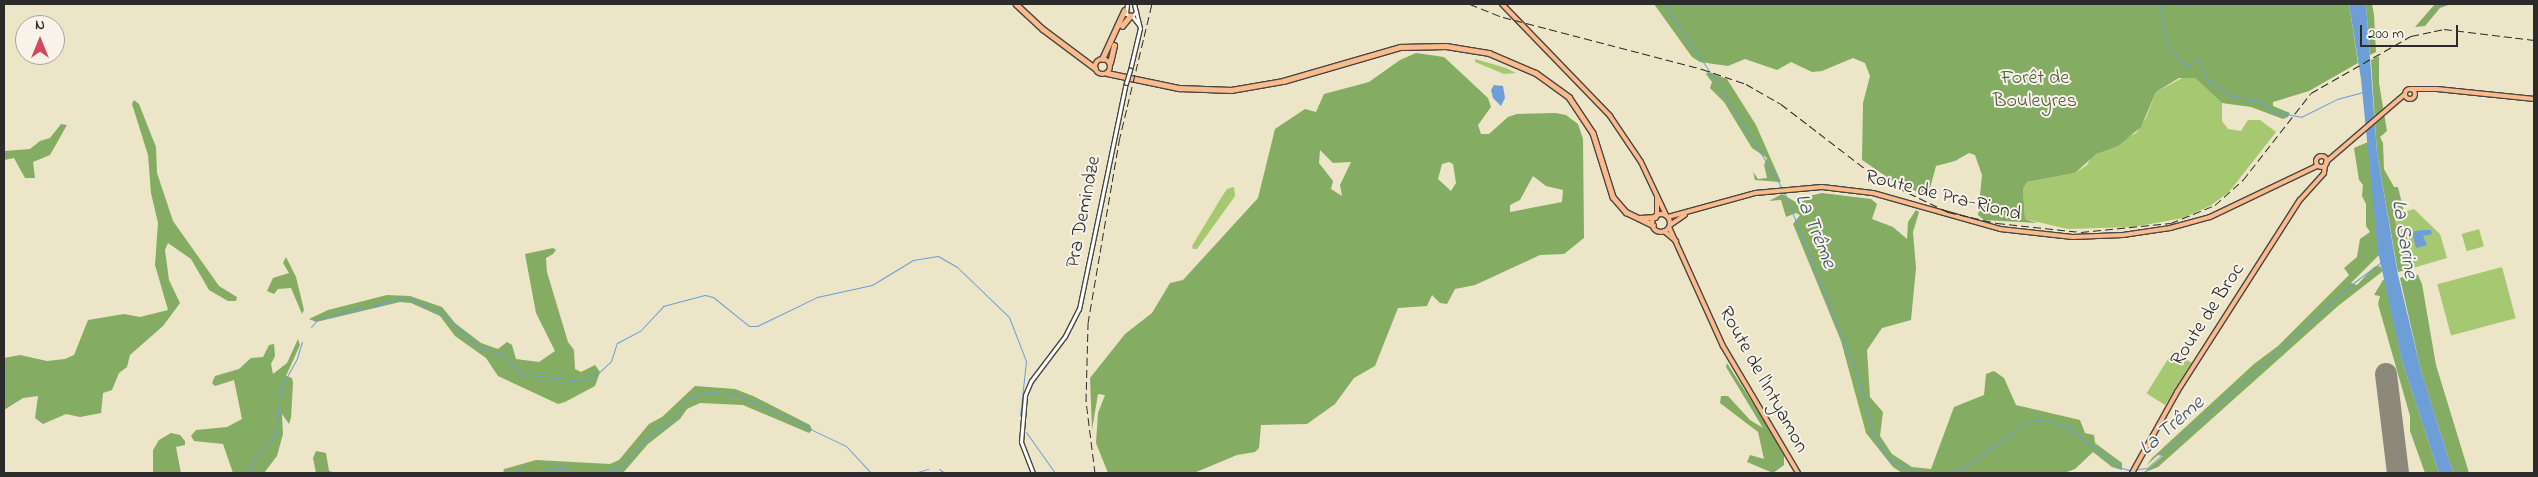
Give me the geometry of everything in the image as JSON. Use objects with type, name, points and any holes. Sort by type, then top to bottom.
[{"type":"highway","points":[[1016,4],[1051,35],[1082,56],[1100,74],[1124,75],[1170,87],[1231,90],[1275,83],[1400,47],[1439,45],[1489,53],[1542,76],[1575,104],[1595,137],[1610,192],[1620,206],[1636,217],[1653,225]]},
{"type":"highway","points":[[1096,68],[1124,10]]},
{"type":"highway","points":[[1107,73],[1123,23],[1131,16]]},
{"type":"highway","points":[[1082,56],[1110,64],[1124,75]]},
{"type":"highway","points":[[1636,217],[1656,217]]},
{"type":"main road","points":[[1502,4],[1610,116],[1630,142],[1656,191],[1667,216],[1670,226],[1664,232],[1657,231],[1653,225],[1659,205],[1656,191]]},
{"type":"main road","points":[[2398,102],[2413,98],[2415,94],[2428,88]]},
{"type":"main road","points":[[2398,102],[2411,89],[2428,88],[2534,99]]},
{"type":"main road","points":[[2411,89],[2415,94]]},
{"type":"main road","points":[[2405,94],[2408,99]]},
{"type":"main road","name":"Route de Pra-Riond","points":[[2304,170],[2326,163],[2336,152],[2398,102]]},
{"type":"main road","name":"Route de Pra-Riond","points":[[1667,216],[1685,215],[1755,193],[1791,188],[1857,190],[1992,227],[2059,236],[2101,237],[2160,230],[2195,222],[2249,200],[2304,170],[2318,156],[2324,157],[2336,152]]},
{"type":"main road","points":[[2324,157],[2326,163]]},
{"type":"main road","points":[[2315,161],[2318,166],[2318,178]]},
{"type":"main road","name":"Route de Broc","points":[[2132,473],[2177,392],[2296,206],[2324,173],[2326,163]]},
{"type":"main road","name":"Route de Pra-Riond","points":[[1670,226],[1685,215]]},
{"type":"main road","points":[[1656,217],[1667,216]]},
{"type":"main road","name":"Route de l'Intyamon","points":[[1670,226],[1722,346],[1798,473]]},
{"type":"main road","name":"Route de l'Intyamon","points":[[1664,232],[1680,246]]},
{"type":"street","points":[[1121,4],[1124,10],[1140,26]]},
{"type":"street","points":[[1124,10],[1127,4]]},
{"type":"street","points":[[1134,4],[1138,8],[1140,26]]},
{"type":"street","points":[[1131,16],[1138,8]]},
{"type":"street","name":"Pra Demindze","points":[[1033,473],[1025,459],[1021,439],[1025,398],[1031,381],[1060,343],[1081,303],[1126,83],[1140,26]]},
{"type":"green space","name":"Forêt de Bouleyres","points":[[1654,4],[2349,4],[2358,63],[2309,91],[2273,102],[2273,106],[2290,113],[2288,117],[2283,119],[2251,107],[2222,103],[2195,78],[2179,78],[2156,92],[2141,127],[2118,146],[2096,154],[2075,173],[2027,182],[2023,189],[2025,219],[2037,223],[1984,220],[1978,215],[1982,175],[1975,155],[1969,153],[1955,161],[1936,166],[1930,188],[1924,195],[1893,181],[1862,160],[1863,103],[1870,76],[1865,63],[1853,58],[1822,71],[1812,72],[1791,62],[1777,70],[1745,59],[1728,66],[1700,62],[1692,57]]},
{"type":"green space","points":[[2366,4],[2372,4],[2374,15],[2376,52],[2370,55]]},
{"type":"green space","points":[[2435,4],[2451,4],[2440,8],[2425,26],[2415,27]]},
{"type":"green space","points":[[1416,53],[1444,57],[1488,98],[1491,107],[1478,125],[1481,134],[1489,134],[1508,117],[1517,114],[1555,113],[1566,115],[1578,124],[1583,139],[1584,238],[1564,254],[1540,255],[1475,285],[1455,289],[1447,304],[1440,303],[1432,295],[1427,306],[1398,308],[1375,366],[1354,378],[1335,404],[1307,424],[1261,425],[1259,448],[1255,452],[1237,455],[1194,473],[1108,473],[1096,443],[1098,413],[1105,395],[1098,394],[1092,430],[1090,378],[1125,334],[1152,313],[1170,283],[1183,280],[1258,198],[1275,129],[1305,109],[1316,112],[1324,94],[1369,82],[1400,60]],"holes":[[[1320,150],[1333,163],[1351,162],[1340,185],[1342,196],[1331,189],[1333,181],[1319,163]],[[1449,162],[1453,164],[1456,183],[1451,191],[1438,179],[1442,164]],[[1533,176],[1546,186],[1563,190],[1562,202],[1510,212],[1510,205],[1520,200]]]},
{"type":"green space","points":[[2379,56],[2379,83],[2387,131],[2380,137],[2383,143],[2384,169],[2394,187],[2398,187],[2404,212],[2394,215],[2406,270],[2398,272],[2377,153],[2371,60]]},
{"type":"green space","points":[[1475,59],[1506,68],[1516,73],[1504,74],[1475,62]]},
{"type":"green space","points":[[1708,72],[1727,79],[1756,125],[1781,182],[1755,180],[1753,172],[1758,179],[1767,178],[1764,165],[1767,158],[1752,148],[1724,102],[1710,88],[1712,82],[1706,74]]},
{"type":"green space","points":[[2186,76],[2195,78],[2222,103],[2222,121],[2228,129],[2241,131],[2248,120],[2260,120],[2276,132],[2229,192],[2210,206],[2183,218],[2133,227],[2068,229],[2025,219],[2023,189],[2027,182],[2075,173],[2087,165],[2092,156],[2136,133],[2146,118],[2156,92]]},
{"type":"green space","points":[[134,100],[139,104],[156,147],[157,173],[173,221],[219,286],[237,297],[236,301],[228,301],[209,290],[191,259],[168,243],[165,250],[169,280],[180,303],[163,326],[130,355],[127,367],[119,373],[112,390],[103,393],[101,413],[80,417],[66,414],[43,424],[35,418],[38,396],[23,398],[4,410],[4,358],[20,355],[47,361],[65,359],[74,355],[88,320],[124,314],[140,317],[168,310],[155,265],[158,223],[151,193],[148,155],[132,104]]},
{"type":"green space","points":[[61,124],[67,125],[50,155],[33,162],[35,178],[25,178],[14,158],[4,160],[4,151],[30,149],[40,141],[50,138]]},
{"type":"green space","points":[[2368,142],[2379,255],[2351,283],[2357,285],[2374,267],[2380,266],[2383,271],[2338,306],[2158,467],[2143,473],[2163,456],[2158,455],[2147,465],[2152,458],[2254,364],[2278,346],[2349,275],[2344,268],[2357,257],[2360,239],[2370,232],[2366,226],[2366,204],[2362,196],[2363,185],[2359,180],[2354,148]]},
{"type":"green space","points":[[1234,187],[1235,196],[1197,249],[1193,249],[1192,246],[1221,198],[1227,189]]},
{"type":"green space","points":[[1822,193],[1871,199],[1877,204],[1872,219],[1893,227],[1907,239],[1908,222],[1916,210],[1919,212],[1913,232],[1916,268],[1911,320],[1882,328],[1867,350],[1870,397],[1883,412],[1880,436],[1892,454],[1912,467],[1931,469],[1954,407],[1984,395],[1986,374],[1994,371],[2004,378],[2016,405],[2080,420],[2085,433],[2094,435],[2095,443],[2122,463],[2122,470],[2112,467],[2093,452],[2075,469],[2064,473],[1902,473],[1893,467],[1866,433],[1841,341],[1793,224],[1800,215],[1796,213],[1786,217],[1781,200],[1769,201],[1782,194],[1799,204],[1809,196]]},
{"type":"green space","points":[[2414,209],[2440,234],[2447,258],[2406,270],[2394,215]]},
{"type":"green space","points":[[2479,229],[2484,246],[2467,251],[2462,234]]},
{"type":"green space","points":[[553,248],[556,250],[546,258],[547,272],[568,342],[574,350],[575,369],[581,372],[595,365],[600,372],[595,386],[565,402],[558,404],[498,376],[486,358],[455,336],[440,316],[411,303],[400,302],[316,322],[309,319],[328,310],[387,295],[410,296],[442,307],[455,323],[481,343],[498,349],[507,342],[512,345],[516,359],[539,362],[555,351],[536,313],[525,254]]},
{"type":"green space","points":[[286,257],[296,277],[304,310],[302,314],[291,288],[278,289],[274,294],[267,291],[273,278],[289,273],[283,263]]},
{"type":"green space","points":[[2502,267],[2516,318],[2451,336],[2437,284]]},
{"type":"green space","points":[[2411,273],[2418,275],[2422,284],[2436,365],[2469,473],[2453,473],[2421,371],[2400,278]]},
{"type":"green space","points":[[2383,280],[2386,280],[2402,361],[2439,473],[2425,473],[2410,431],[2410,416],[2378,304],[2380,296],[2374,295]]},
{"type":"green space","points":[[298,339],[300,345],[286,376],[292,378],[293,383],[291,418],[289,424],[282,414],[283,434],[277,456],[264,473],[233,473],[223,444],[194,441],[191,436],[196,430],[227,427],[242,419],[234,380],[215,386],[212,383],[215,376],[239,369],[251,358],[263,357],[269,345],[274,344],[275,356],[271,364],[273,374],[287,363]]},
{"type":"green space","points":[[2173,351],[2192,363],[2165,405],[2147,393]]},
{"type":"green space","points":[[1727,363],[1784,452],[1784,465],[1773,473],[1747,462],[1750,455],[1764,459],[1758,432],[1720,403],[1721,396],[1728,396],[1750,420],[1763,428],[1726,367]]},
{"type":"green space","points":[[695,386],[735,389],[810,425],[812,430],[809,433],[743,405],[700,403],[687,409],[680,419],[648,444],[623,473],[503,473],[504,469],[536,460],[610,464],[619,460],[649,424],[662,417]]},
{"type":"green space","points":[[171,433],[180,435],[185,441],[185,445],[176,447],[181,473],[153,473],[153,450],[159,440]]},
{"type":"green space","points":[[316,451],[326,453],[329,471],[336,473],[316,473],[313,458]]},
{"type":"water","points":[[2349,4],[2366,4],[2377,153],[2398,275],[2421,371],[2453,473],[2439,473],[2402,361],[2378,252],[2361,79]]},
{"type":"water","points":[[1494,85],[1503,86],[1505,98],[1501,106],[1493,98],[1491,90]]},
{"type":"water","points":[[2431,230],[2432,234],[2423,236],[2427,245],[2416,248],[2412,232]]},
{"type":"waterway","name":"La Trême","points":[[1664,4],[1726,96],[1782,188]]},
{"type":"waterway","points":[[2164,4],[2160,10],[2169,48],[2186,67],[2197,60],[2207,80],[2235,98],[2258,101],[2274,112],[2301,117],[2337,99],[2363,92]]},
{"type":"waterway","name":"La Trême","points":[[1784,192],[1854,365],[1875,436],[1887,458],[1917,473]]},
{"type":"waterway","points":[[311,327],[317,320],[358,308],[371,307],[398,298],[412,300],[439,311],[470,340],[481,348],[501,354],[522,374],[582,381],[594,377],[611,361],[617,343],[641,330],[663,306],[705,295],[713,297],[749,326],[757,326],[817,297],[872,285],[913,260],[938,256],[957,267],[1009,317],[1026,361],[1020,416]]},
{"type":"waterway","name":"La Trême","points":[[1951,473],[1969,464],[2026,423],[2038,419],[2066,426],[2119,467],[2129,470],[2147,468],[2352,284],[2382,261]]},
{"type":"waterway","points":[[248,473],[255,458],[276,434],[280,389],[297,358],[302,342]]},
{"type":"waterway","points":[[593,473],[614,470],[623,465],[655,430],[672,420],[688,399],[709,392],[737,394],[846,446],[871,473]]},
{"type":"waterway","points":[[1026,432],[1055,473]]},
{"type":"waterway","points":[[513,473],[523,467],[564,468],[568,472],[583,473]]},
{"type":"waterway","points":[[914,473],[928,469]]},
{"type":"waterway","points":[[939,469],[945,473]]},
{"type":"runway","points":[[2386,374],[2398,473]]},
{"type":"railway","points":[[1095,473],[1086,401],[1088,323],[1119,141],[1152,4]]},
{"type":"railway","points":[[1470,4],[1503,17],[1702,69],[1746,84],[1781,104],[1876,177],[1948,212],[1997,223],[2081,232],[2171,223],[2215,205],[2243,180],[2311,93],[2411,36],[2444,29],[2534,40]]},
{"type":"water label","name":"La Sarine","points":[[2404,239]]}]
